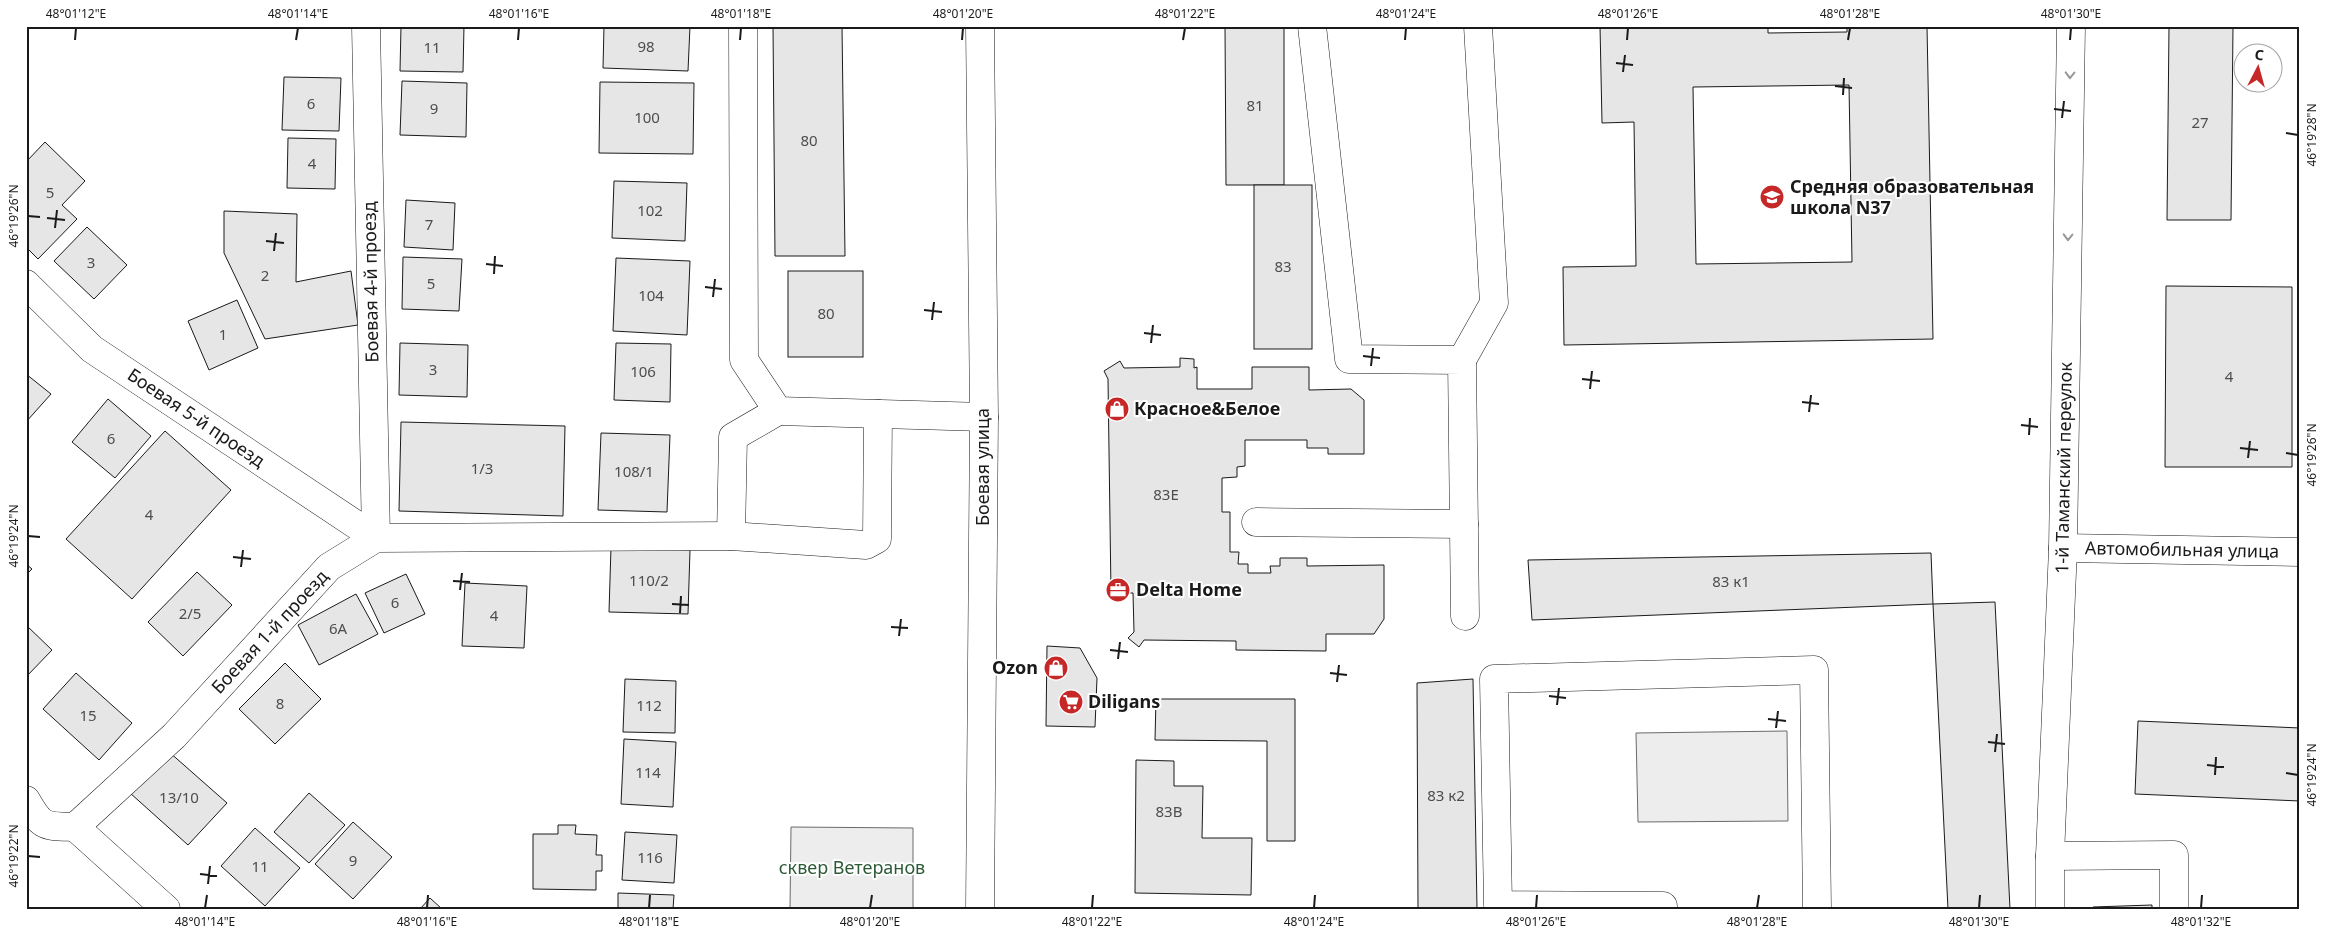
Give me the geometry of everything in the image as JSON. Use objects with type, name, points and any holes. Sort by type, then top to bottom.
[{"type":"street","name":"Боевая 4-й проезд","points":[[366,26],[376,538]]},
{"type":"street","points":[[743,26],[744,360],[778,411]]},
{"type":"street","name":"Боевая улица","points":[[980,26],[984,417],[980,909]]},
{"type":"street","points":[[1312,26],[1349,359],[1462,360]]},
{"type":"street","points":[[1465,616],[1462,360],[1494,303],[1478,26]]},
{"type":"street","name":"1-й Таманский переулок","points":[[2050,909],[2050,856],[2063,548],[2071,26]]},
{"type":"street","name":"Боевая 5-й проезд","points":[[26,284],[92,349],[376,538]]},
{"type":"street","points":[[731,536],[733,437],[778,411],[984,417]]},
{"type":"street","points":[[376,538],[731,536],[866,545],[878,539],[878,414]]},
{"type":"street","points":[[1256,522],[1464,524]]},
{"type":"street","name":"Боевая 1-й проезд","points":[[75,827],[174,736],[329,567],[376,538]]},
{"type":"street","name":"Автомобильная улица","points":[[2063,548],[2300,552]]},
{"type":"street","points":[[1663,909],[1663,906],[1498,906],[1494,679],[1814,670],[1817,909]]},
{"type":"street","points":[[32,809],[48,826],[75,827],[166,909]]},
{"type":"street","points":[[2050,856],[2174,855],[2174,909]]},
{"type":"shaded area","points":[[1787,731],[1788,821],[1638,822],[1636,733]]},
{"type":"shaded area","name":"сквер Ветеранов","points":[[791,827],[913,828],[913,909],[790,909]]},
{"type":"building","points":[[401,26],[464,26],[463,72],[400,71]]},
{"type":"building","points":[[604,26],[690,26],[688,71],[603,68]]},
{"type":"building","points":[[773,26],[842,26],[845,256],[775,256]]},
{"type":"building","points":[[1225,26],[1284,26],[1284,185],[1226,185]]},
{"type":"building","points":[[1600,26],[1768,26],[1768,33],[1847,32],[1847,26],[1927,26],[1933,339],[1564,345],[1563,267],[1636,266],[1634,122],[1602,123]],"holes":[[[1849,85],[1852,262],[1696,264],[1693,87]]]},
{"type":"building","points":[[2169,26],[2233,26],[2231,220],[2167,220]]},
{"type":"building","points":[[284,77],[341,78],[339,131],[282,130]]},
{"type":"building","points":[[402,81],[467,83],[466,137],[400,135]]},
{"type":"building","points":[[600,82],[694,83],[693,154],[599,153]]},
{"type":"building","points":[[288,138],[336,139],[335,189],[287,188]]},
{"type":"building","points":[[45,142],[85,181],[62,205],[77,219],[38,259],[26,247],[26,162]]},
{"type":"building","points":[[614,181],[687,183],[685,241],[612,238]]},
{"type":"building","points":[[1254,185],[1312,185],[1312,349],[1254,349]]},
{"type":"building","points":[[406,200],[455,203],[453,250],[404,247]]},
{"type":"building","points":[[224,211],[297,214],[296,282],[351,271],[358,325],[265,339],[224,253]]},
{"type":"building","points":[[87,227],[127,265],[94,299],[54,261]]},
{"type":"building","points":[[403,257],[462,259],[459,311],[402,309]]},
{"type":"building","points":[[616,258],[690,261],[687,335],[613,331]]},
{"type":"building","points":[[788,271],[863,271],[863,357],[788,357]]},
{"type":"building","points":[[2166,286],[2292,287],[2292,467],[2165,467]]},
{"type":"building","points":[[237,300],[258,348],[209,370],[188,321]]},
{"type":"building","points":[[400,343],[468,345],[467,397],[399,395]]},
{"type":"building","points":[[616,343],[671,344],[670,402],[614,400]]},
{"type":"building","points":[[1180,358],[1194,359],[1194,368],[1197,367],[1197,389],[1252,389],[1252,367],[1309,367],[1309,390],[1351,389],[1364,400],[1364,454],[1328,454],[1328,448],[1307,448],[1307,440],[1245,440],[1245,466],[1237,467],[1237,477],[1222,478],[1222,512],[1230,512],[1230,552],[1239,552],[1238,564],[1248,564],[1248,573],[1271,573],[1270,566],[1280,566],[1280,558],[1307,558],[1307,566],[1384,565],[1384,619],[1374,634],[1326,634],[1326,651],[1236,650],[1236,641],[1144,640],[1139,647],[1128,638],[1134,632],[1133,593],[1111,593],[1108,379],[1104,371],[1120,361],[1124,368],[1180,367]]},
{"type":"building","points":[[26,374],[51,394],[26,422]]},
{"type":"building","points":[[108,399],[151,436],[115,478],[72,442]]},
{"type":"building","points":[[401,422],[565,426],[563,516],[399,511]]},
{"type":"building","points":[[165,431],[231,490],[132,599],[66,539]]},
{"type":"building","points":[[601,433],[670,435],[667,512],[598,510]]},
{"type":"building","points":[[611,547],[690,550],[688,614],[609,612]]},
{"type":"building","points":[[1931,553],[1933,604],[1532,620],[1528,560]]},
{"type":"building","points":[[26,564],[32,569],[26,575]]},
{"type":"building","points":[[197,572],[232,605],[183,656],[148,622]]},
{"type":"building","points":[[406,574],[425,614],[384,633],[365,593]]},
{"type":"building","points":[[465,583],[527,586],[524,648],[462,646]]},
{"type":"building","points":[[356,594],[378,634],[319,665],[298,625]]},
{"type":"building","points":[[1995,602],[2010,909],[1948,909],[1933,604]]},
{"type":"building","points":[[26,625],[52,650],[26,677]]},
{"type":"building","name":"Diligans","points":[[1047,646],[1080,648],[1097,678],[1095,727],[1046,726]]},
{"type":"building","points":[[285,663],[321,699],[275,744],[239,709]]},
{"type":"building","points":[[76,673],[132,723],[99,760],[43,709]]},
{"type":"building","points":[[625,679],[676,681],[675,733],[623,732]]},
{"type":"building","points":[[1473,679],[1477,909],[1418,909],[1417,683]]},
{"type":"building","points":[[1156,699],[1295,699],[1295,841],[1267,841],[1267,741],[1155,740]]},
{"type":"building","points":[[2138,721],[2300,728],[2300,801],[2135,794]]},
{"type":"building","points":[[624,739],[676,742],[673,807],[621,804]]},
{"type":"building","points":[[168,751],[227,803],[188,845],[130,793]]},
{"type":"building","points":[[1136,760],[1174,761],[1174,786],[1203,786],[1202,838],[1252,838],[1251,895],[1135,893]]},
{"type":"building","points":[[309,793],[345,825],[309,863],[274,832]]},
{"type":"building","points":[[353,822],[392,857],[353,899],[315,864]]},
{"type":"building","points":[[558,825],[576,825],[575,834],[597,835],[596,855],[602,855],[602,871],[596,871],[596,890],[533,889],[533,834],[558,834]]},
{"type":"building","points":[[255,828],[300,868],[265,906],[221,866]]},
{"type":"building","points":[[625,832],[677,835],[674,883],[622,880]]},
{"type":"building","points":[[618,893],[674,895],[673,909],[618,909]]},
{"type":"building","points":[[430,898],[442,909],[420,909]]},
{"type":"building","points":[[2152,905],[2152,909],[2093,909],[2093,907]]},
{"type":"place","name":"Средняя образовательная школа N37","points":[[1772,197]]},
{"type":"place","name":"Красное&Белое","points":[[1117,409]]},
{"type":"place","name":"Delta Home","points":[[1118,590]]},
{"type":"place","name":"Ozon","points":[[1056,668]]},
{"type":"place","name":"Diligans","points":[[1071,702]]}]
